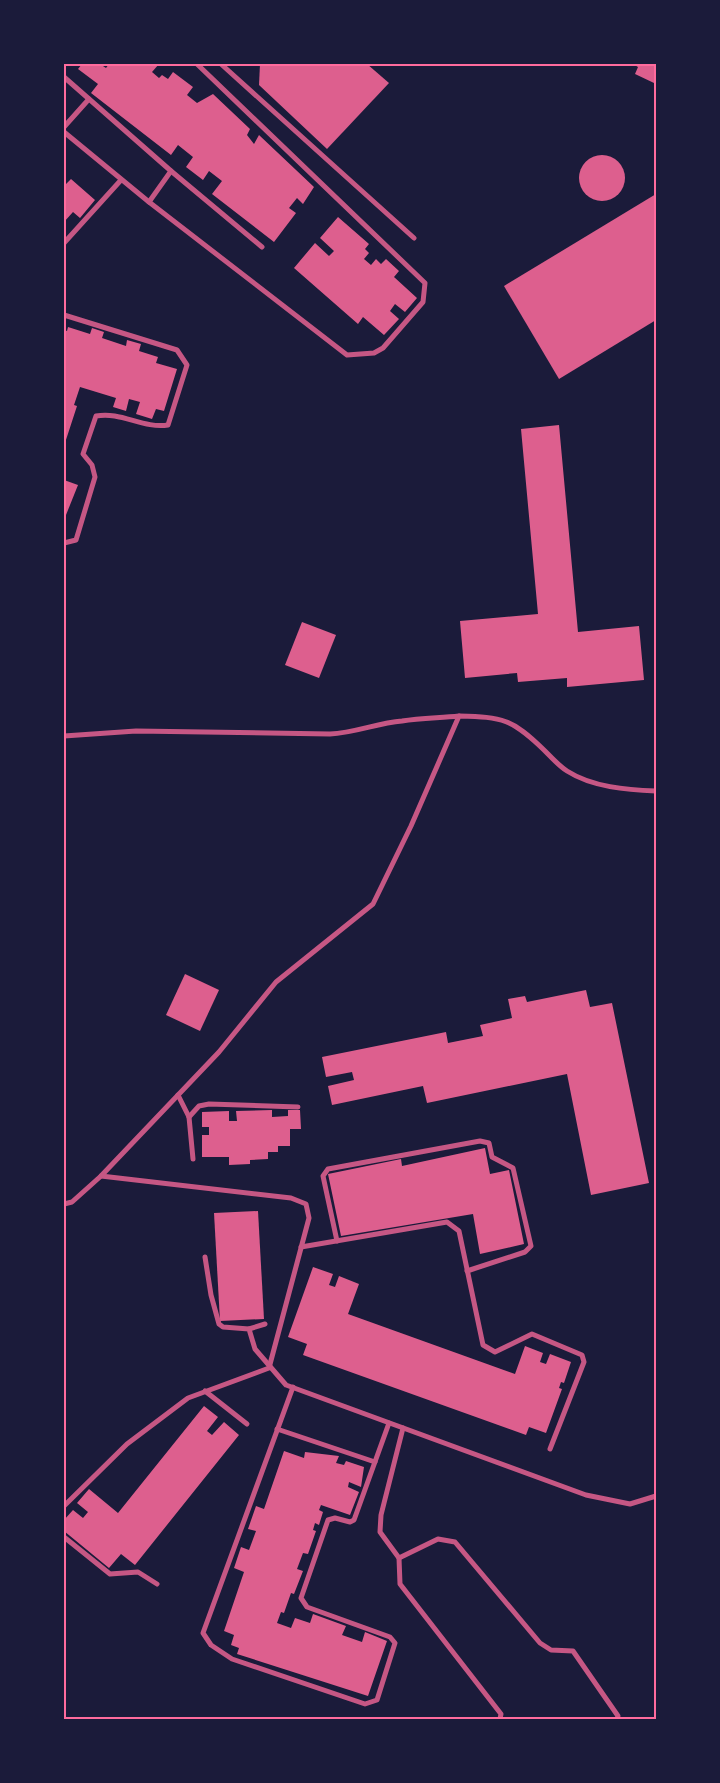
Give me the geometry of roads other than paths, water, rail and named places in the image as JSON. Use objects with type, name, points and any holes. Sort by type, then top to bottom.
[{"type":"street","points":[[64,132],[149,202],[348,355],[374,353],[383,348],[423,302],[425,283],[197,64]]},
{"type":"street","points":[[221,64],[414,238]]},
{"type":"street","points":[[64,76],[171,171],[262,247]]},
{"type":"street","points":[[64,127],[89,98]]},
{"type":"street","points":[[149,202],[171,171]]},
{"type":"street","points":[[64,243],[121,180]]},
{"type":"street","points":[[64,315],[178,350],[187,364],[168,425],[156,427],[109,414],[96,416],[83,454],[92,465],[96,476],[76,540],[64,543]]},
{"type":"street","points":[[64,1204],[72,1202],[101,1176],[219,1052],[276,982],[373,904],[407,834],[459,716]]},
{"type":"street","points":[[64,736],[136,731],[347,734],[402,720],[428,720],[459,716],[496,716],[524,731],[566,771],[589,780],[623,789],[656,791]]},
{"type":"street","points":[[178,1095],[189,1117],[193,1159]]},
{"type":"street","points":[[189,1117],[199,1106],[209,1104],[298,1107]]},
{"type":"street","points":[[337,1241],[324,1176],[328,1169],[480,1141],[489,1143],[492,1156],[513,1168],[531,1246],[525,1252],[467,1271]]},
{"type":"street","points":[[101,1176],[291,1198],[306,1204],[309,1218],[269,1368]]},
{"type":"street","points":[[301,1247],[447,1222],[459,1231],[483,1344],[495,1352],[532,1334],[582,1354],[584,1362],[550,1449]]},
{"type":"street","points":[[204,1257],[219,1324],[223,1327],[249,1329],[264,1324]]},
{"type":"street","points":[[249,1329],[255,1349],[269,1368],[286,1385],[586,1495],[630,1504],[656,1496]]},
{"type":"street","points":[[64,1506],[127,1444],[188,1398],[269,1368]]},
{"type":"street","points":[[293,1387],[203,1633],[211,1645],[232,1659],[365,1704],[377,1700],[395,1643],[390,1637],[307,1607],[301,1598],[328,1520],[335,1518],[350,1522],[354,1520],[389,1423]]},
{"type":"street","points":[[205,1391],[247,1424]]},
{"type":"street","points":[[403,1428],[381,1515],[380,1532],[399,1558],[400,1584],[501,1714],[500,1719]]},
{"type":"street","points":[[278,1429],[375,1462]]},
{"type":"street","points":[[64,1537],[110,1574],[138,1572],[157,1584]]},
{"type":"street","points":[[399,1558],[438,1539],[455,1542],[540,1643],[551,1650],[573,1651],[618,1716],[617,1719]]}]
